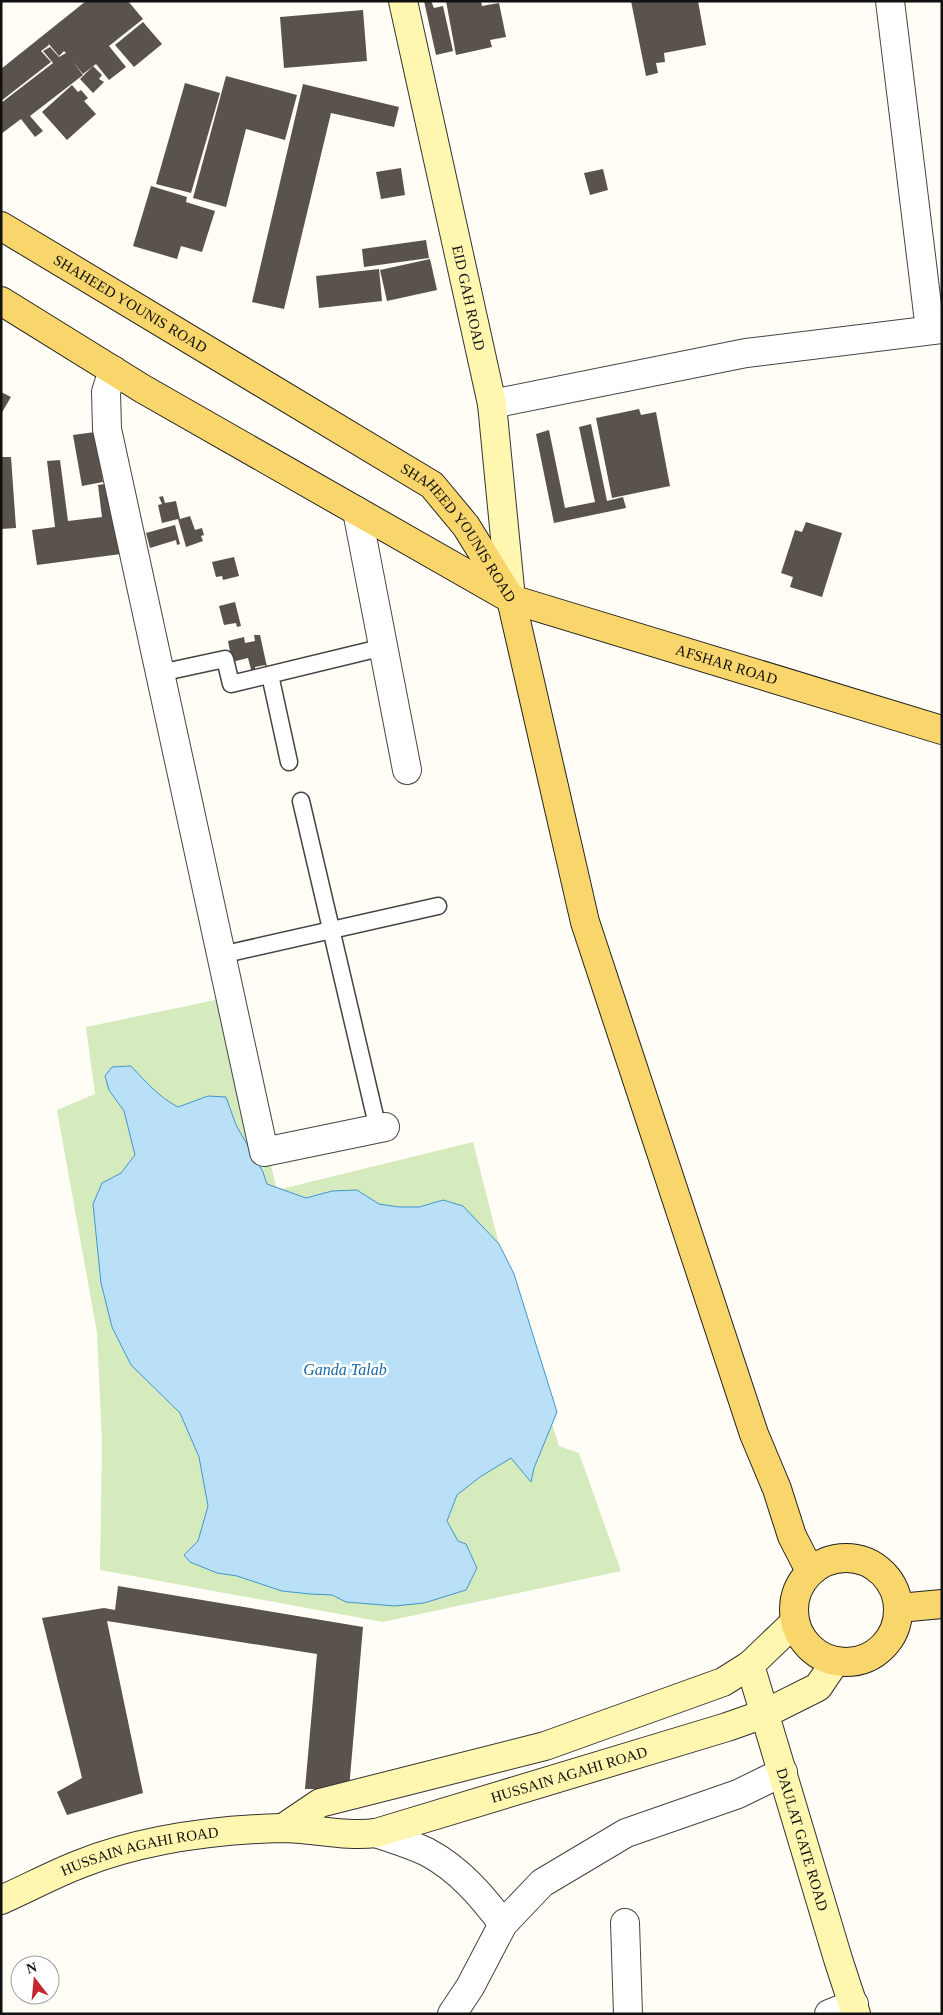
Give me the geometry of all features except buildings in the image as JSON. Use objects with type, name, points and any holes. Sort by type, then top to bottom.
[{"type":"main road","name":"EID GAH ROAD","points":[[403,1],[492,404],[511,598]]},
{"type":"main road","name":"SHAHEED YOUNIS ROAD","points":[[1,226],[432,485],[466,526],[511,598]]},
{"type":"main road","name":"SHAHEED YOUNIS ROAD","points":[[1,301],[113,370],[511,598]]},
{"type":"main road","name":"AFSHAR ROAD","points":[[511,598],[942,730]]},
{"type":"main road","points":[[511,598],[585,922],[754,1434],[777,1489],[792,1536],[810,1572]]},
{"type":"main road","points":[[847,1557],[866,1561],[883,1572],[894,1589],[899,1608],[897,1624],[891,1638],[880,1650],[867,1659],[836,1662],[809,1648],[795,1622],[794,1604],[799,1586],[810,1572],[827,1561],[847,1557]]},
{"type":"main road","points":[[899,1608],[942,1604]]},
{"type":"main road","name":"HUSSAIN AGAHI ROAD","points":[[283,1828],[320,1804],[545,1746],[723,1682],[750,1665],[795,1622]]},
{"type":"main road","name":"HUSSAIN AGAHI ROAD","points":[[1,1900],[81,1863],[144,1844],[215,1833],[283,1828],[362,1835],[376,1832],[727,1727],[764,1714],[818,1687],[836,1662]]},
{"type":"main road","name":"DAULAT GATE ROAD","points":[[750,1665],[838,1959],[846,2011]]},
{"type":"street","points":[[492,404],[746,353],[936,330],[890,1]]},
{"type":"street","points":[[113,370],[106,392],[107,429],[264,1152],[382,1128]]},
{"type":"street","points":[[357,511],[407,770]]},
{"type":"street","points":[[452,2014],[470,1987],[503,1924],[542,1883],[626,1833],[738,1794],[783,1772]]},
{"type":"street","points":[[376,1832],[427,1852],[456,1872],[482,1896],[503,1924]]},
{"type":"street","points":[[625,1923],[628,2014]]},
{"type":"lane","points":[[160,674],[225,659],[231,684],[384,647]]},
{"type":"lane","points":[[270,675],[289,762]]},
{"type":"lane","points":[[301,801],[330,931],[382,1128]]},
{"type":"lane","points":[[221,955],[438,906]]},
{"type":"green space","name":"Ganda Talab","points":[[230,997],[277,1190],[473,1142],[512,1295],[559,1446],[579,1453],[621,1571],[383,1622],[100,1570],[102,1441],[97,1333],[57,1110],[95,1094],[86,1027]]},
{"type":"water","name":"Ganda Talab","points":[[131,1066],[159,1094],[178,1107],[208,1096],[226,1097],[236,1125],[263,1172],[267,1184],[306,1198],[332,1191],[357,1190],[379,1204],[399,1207],[419,1207],[443,1200],[463,1206],[499,1244],[514,1274],[557,1412],[534,1468],[531,1482],[511,1458],[480,1477],[457,1495],[447,1521],[458,1541],[466,1544],[477,1568],[466,1590],[424,1603],[395,1606],[346,1602],[332,1595],[282,1591],[237,1576],[217,1573],[190,1562],[184,1555],[198,1541],[208,1506],[199,1457],[180,1413],[131,1365],[112,1327],[101,1283],[93,1204],[102,1183],[121,1173],[135,1155],[124,1111],[109,1090],[105,1076],[112,1067]]}]
